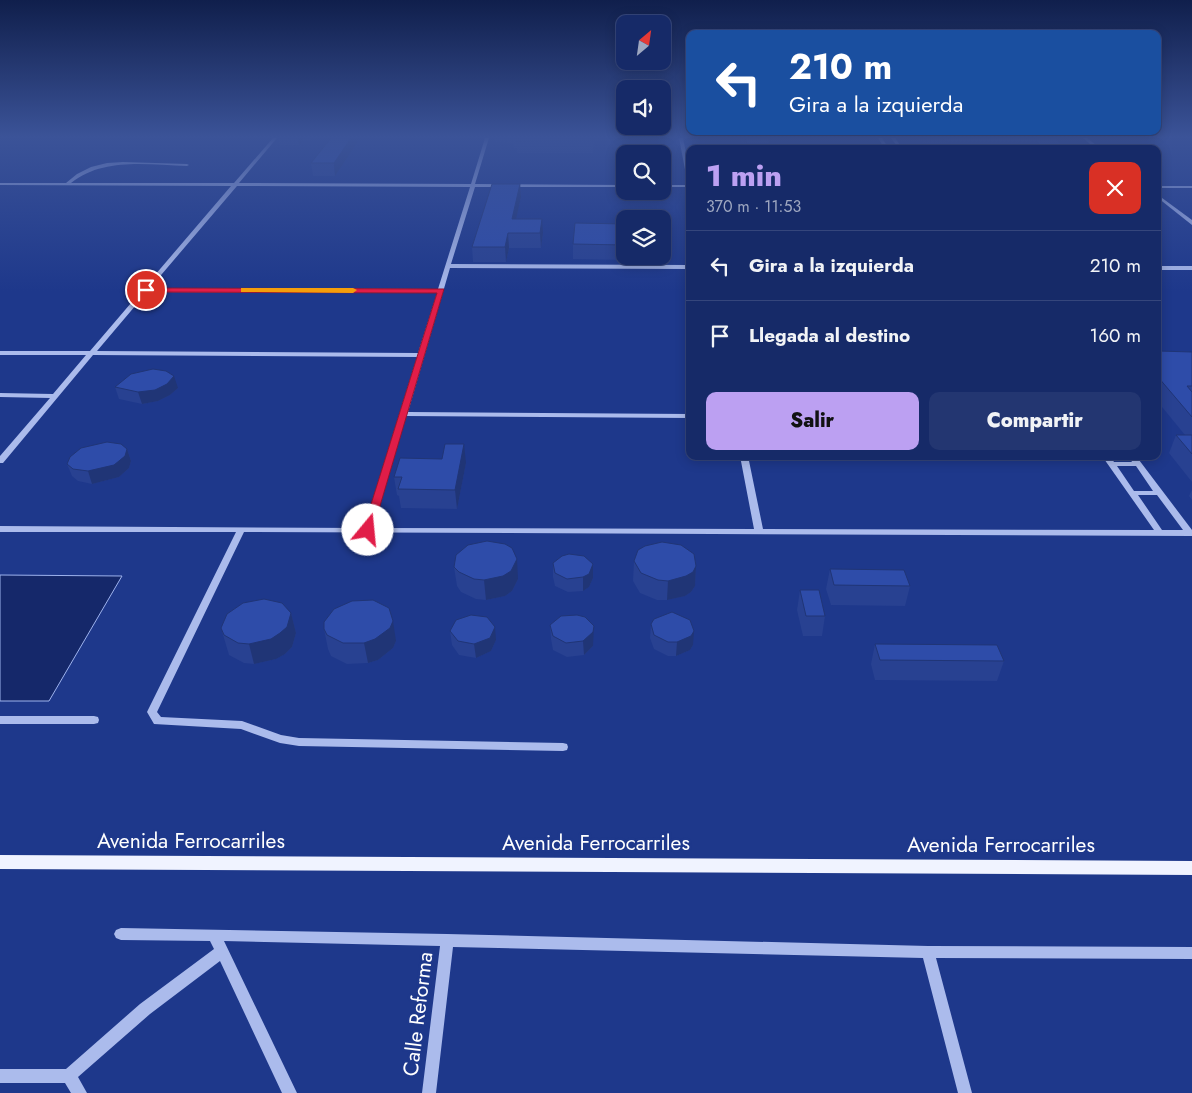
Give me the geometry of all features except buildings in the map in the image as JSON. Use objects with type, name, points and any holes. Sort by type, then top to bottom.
[{"type":"main road","name":"Avenida Ferrocarriles","points":[[0,862],[1192,868]]},
{"type":"street","points":[[368,530],[472,189]]},
{"type":"street","points":[[448,266],[686,267]]},
{"type":"street","points":[[1161,268],[1192,268]]},
{"type":"street","points":[[146,290],[441,290]]},
{"type":"street","points":[[0,353],[422,355]]},
{"type":"street","points":[[404,414],[686,416]]},
{"type":"street","points":[[745,460],[759,532]]},
{"type":"street","points":[[1108,460],[1160,533]]},
{"type":"street","points":[[1108,460],[1134,460],[1191,533]]},
{"type":"street","points":[[1132,493],[1160,493]]},
{"type":"street","points":[[0,529],[1191,533]]},
{"type":"street","points":[[240,530],[152,712],[158,721],[242,725],[280,739],[299,742],[563,747]]},
{"type":"street","points":[[0,720],[94,720]]},
{"type":"street","points":[[121,934],[928,952],[1192,953]]},
{"type":"street","points":[[214,935],[290,1093]]},
{"type":"street","name":"Calle Reforma","points":[[429,1093],[447,940]]},
{"type":"street","points":[[0,1076],[69,1076],[145,1010],[222,952]]},
{"type":"street","points":[[928,952],[965,1093]]},
{"type":"street","points":[[69,1076],[80,1093]]},
{"type":"lane","points":[[0,461],[232,189]]},
{"type":"lane","points":[[1161,198],[1192,223]]},
{"type":"lane","points":[[0,395],[56,396]]},
{"type":"water","points":[[0,575],[122,576],[49,701],[0,701]]},
{"type":"slow traffic","points":[[244,290],[353,290]]},
{"type":"route","points":[[146,290],[441,290],[368,530]]}]
